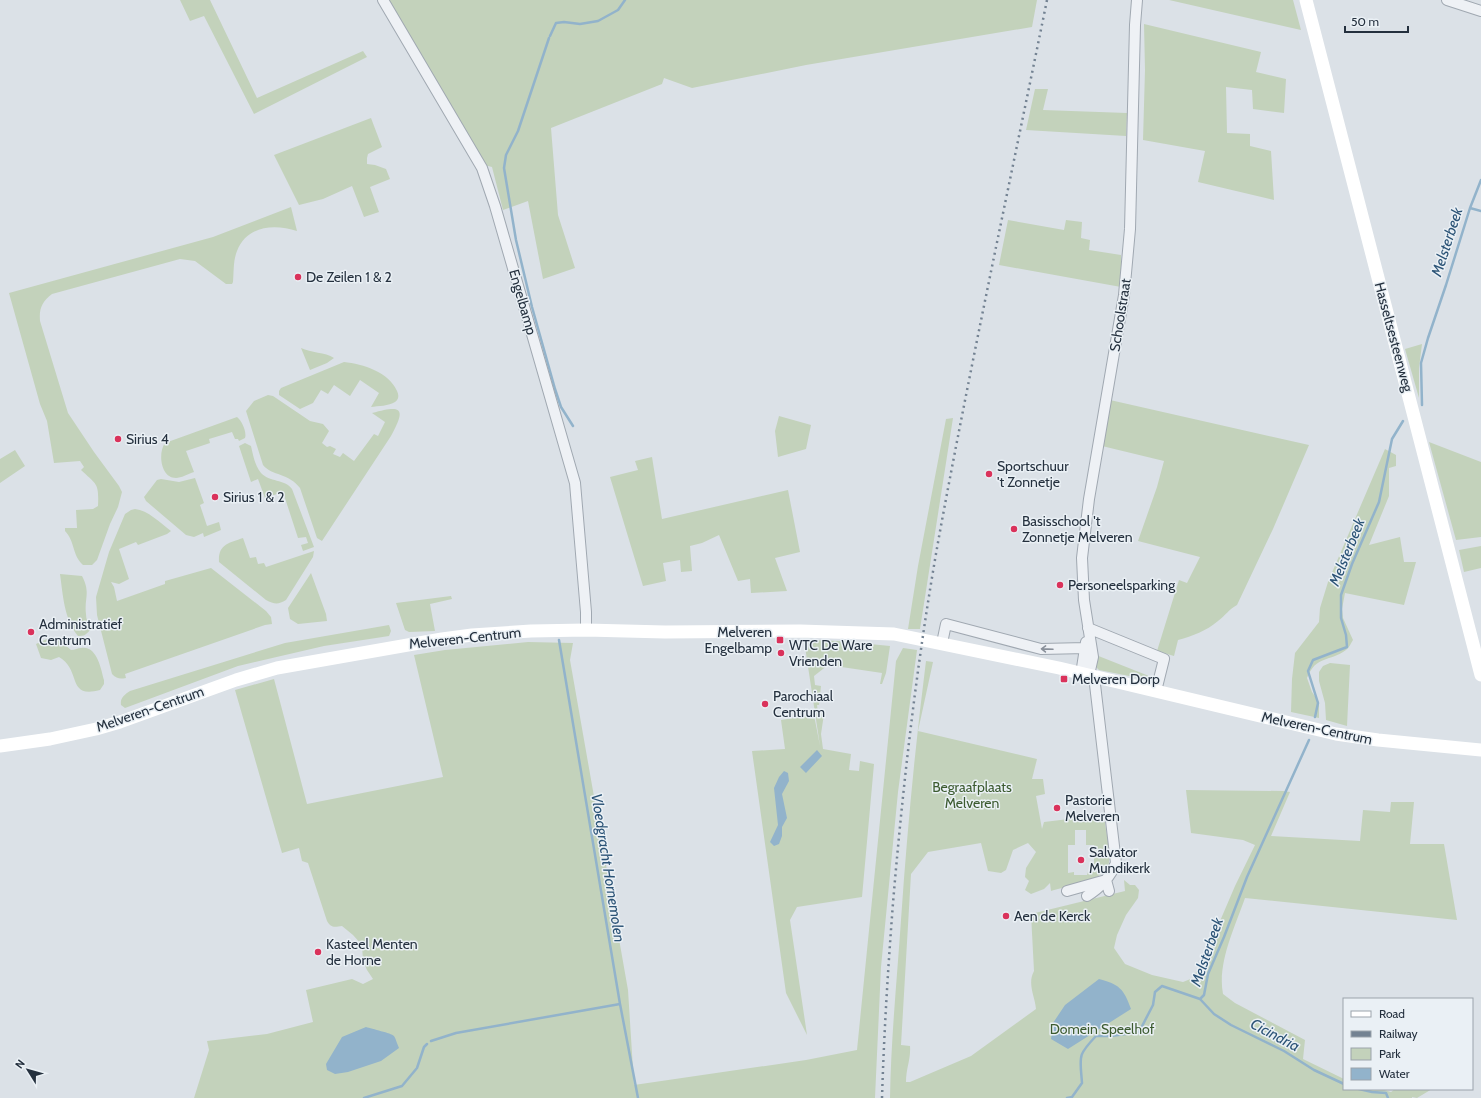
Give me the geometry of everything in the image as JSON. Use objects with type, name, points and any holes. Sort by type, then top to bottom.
[{"type":"main road","name":"Hasseltsesteenweg","points":[[1306,0],[1481,675]]},
{"type":"main road","name":"Melveren-Centrum","points":[[0,746],[50,739],[96,729],[120,722],[230,682],[277,668],[472,635],[531,631],[586,630],[665,632],[800,631],[894,634],[1088,675],[1357,738],[1481,750]]},
{"type":"street","name":"Engelbamp","points":[[383,0],[482,168],[495,206],[575,483],[586,612],[586,630]]},
{"type":"street","name":"Schoolstraat","points":[[1088,675],[1093,657],[1084,600],[1082,558],[1089,498],[1124,296],[1130,229],[1135,25],[1137,0]]},
{"type":"street","points":[[1447,0],[1481,11]]},
{"type":"street","points":[[942,643],[946,624],[1041,649],[1086,648]]},
{"type":"street","name":"Schoolstraat","points":[[1088,628],[1086,648],[1088,675]]},
{"type":"street","points":[[1088,628],[1164,659],[1156,691]]},
{"type":"street","points":[[1087,896],[1106,880],[1111,874],[1116,863],[1088,675]]},
{"type":"street","points":[[1106,880],[1109,891]]},
{"type":"street","points":[[1067,891],[1106,880]]},
{"type":"green space","points":[[180,0],[210,0],[257,98],[363,51],[367,57],[254,114],[204,16],[190,21]]},
{"type":"green space","points":[[386,0],[1037,0],[1032,27],[806,65],[692,88],[664,78],[662,84],[551,128],[558,215],[575,268],[543,279],[528,201],[503,210],[492,167],[484,165]]},
{"type":"green space","points":[[1169,0],[1293,0],[1301,30]]},
{"type":"green space","points":[[1144,24],[1261,52],[1256,72],[1286,79],[1284,113],[1253,109],[1252,90],[1226,87],[1227,133],[1250,134],[1250,146],[1271,151],[1274,200],[1198,182],[1205,151],[1143,140],[1145,70]]},
{"type":"green space","points":[[1035,89],[1048,89],[1043,110],[1127,113],[1126,136],[1026,130]]},
{"type":"green space","points":[[371,118],[382,147],[368,154],[367,164],[386,169],[390,179],[370,187],[379,212],[364,217],[352,186],[323,199],[299,205],[274,155]]},
{"type":"green space","points":[[291,207],[297,231],[271,227],[255,231],[248,236],[242,242],[237,251],[234,262],[232,284],[226,284],[195,261],[180,259],[52,294],[44,303],[40,312],[40,321],[68,413],[122,492],[118,507],[97,560],[92,565],[83,565],[77,557],[65,528],[77,528],[76,510],[93,509],[98,506],[97,488],[94,482],[81,470],[84,467],[80,461],[54,463],[47,421],[40,404],[9,293],[213,237]]},
{"type":"green space","points":[[1008,220],[1064,230],[1066,220],[1082,222],[1081,238],[1090,240],[1089,250],[1121,255],[1121,287],[999,265]]},
{"type":"green space","points":[[1422,344],[1419,368],[1419,398],[1405,349]]},
{"type":"green space","points":[[301,348],[334,358],[327,363],[310,370]]},
{"type":"green space","points":[[344,362],[367,367],[382,374],[393,384],[398,394],[397,400],[383,406],[371,407],[379,393],[360,380],[350,396],[334,385],[328,394],[321,390],[313,403],[300,409],[279,395],[281,388]]},
{"type":"green space","points":[[268,395],[273,396],[310,421],[323,424],[329,431],[322,443],[327,447],[330,446],[336,449],[333,454],[340,457],[343,453],[354,461],[374,434],[378,436],[385,422],[372,413],[395,409],[400,414],[391,436],[322,541],[317,538],[300,488],[296,483],[267,469],[263,465],[246,411],[254,401]]},
{"type":"green space","points":[[1110,400],[1309,445],[1273,529],[1237,605],[1209,628],[1178,640],[1174,656],[1157,651],[1179,580],[1187,583],[1200,557],[1138,541],[1157,487],[1164,461],[1102,446]]},
{"type":"green space","points":[[779,416],[811,425],[806,449],[778,457],[775,431]]},
{"type":"green space","points":[[237,417],[244,427],[245,438],[239,441],[238,439],[235,439],[232,432],[209,439],[210,443],[186,451],[194,472],[176,478],[167,474],[161,458],[165,443]]},
{"type":"green space","points":[[953,418],[920,629],[908,629],[918,566],[946,419]]},
{"type":"green space","points":[[1429,442],[1481,462],[1481,537],[1456,540]]},
{"type":"green space","points":[[245,443],[251,446],[256,464],[264,476],[285,484],[292,489],[314,547],[303,551],[301,545],[308,543],[306,537],[298,538],[283,492],[265,498],[258,479],[251,482],[239,446]]},
{"type":"green space","points":[[1385,449],[1396,455],[1396,466],[1389,468],[1389,496],[1369,545],[1400,537],[1404,562],[1416,562],[1404,605],[1345,593],[1342,609],[1343,618],[1353,640],[1349,647],[1340,654],[1319,662],[1307,678],[1312,692],[1319,702],[1319,718],[1291,712],[1292,679],[1295,653],[1319,622],[1320,608],[1328,582]]},
{"type":"green space","points":[[15,450],[25,466],[0,483],[0,459]]},
{"type":"green space","points":[[652,457],[662,519],[788,490],[800,552],[775,558],[787,591],[751,593],[750,579],[738,581],[719,535],[702,543],[690,546],[692,571],[681,572],[680,560],[663,563],[666,581],[643,586],[610,477],[638,470],[635,461]]},
{"type":"green space","points":[[195,478],[204,503],[200,505],[207,526],[219,522],[221,530],[204,537],[203,533],[194,537],[186,535],[146,501],[144,497],[157,480],[161,479],[179,482]]},
{"type":"green space","points":[[135,509],[149,514],[171,531],[138,545],[136,542],[119,549],[129,579],[119,584],[111,582],[114,587],[117,601],[165,584],[165,581],[211,568],[266,611],[271,617],[272,624],[265,625],[125,674],[126,678],[114,676],[112,674],[97,615],[96,597],[109,552],[125,514]]},
{"type":"green space","points":[[243,538],[250,558],[256,557],[258,564],[264,563],[266,567],[314,551],[313,557],[286,600],[281,603],[276,603],[266,600],[219,562],[220,551],[225,545]]},
{"type":"green space","points":[[1481,546],[1481,568],[1464,572],[1459,550]]},
{"type":"green space","points":[[311,573],[326,614],[327,621],[298,624],[290,619],[288,608]]},
{"type":"green space","points":[[60,574],[82,576],[85,582],[87,591],[86,616],[90,630],[86,634],[78,636],[73,629],[63,598]]},
{"type":"green space","points":[[451,596],[452,599],[430,604],[435,631],[409,632],[405,630],[396,603]]},
{"type":"green space","points":[[389,625],[391,631],[389,636],[324,646],[238,666],[125,708],[121,705],[121,700],[130,691],[285,643]]},
{"type":"green space","points":[[51,637],[59,640],[71,650],[86,648],[95,654],[100,664],[104,680],[104,684],[100,690],[89,692],[78,687],[70,669],[59,657],[51,660],[41,658],[36,644]]},
{"type":"green space","points":[[804,640],[839,641],[890,646],[886,673],[882,684],[880,684],[882,673],[828,665],[814,676],[815,685],[821,686],[819,705],[817,705],[818,713],[824,714],[821,734],[823,749],[851,754],[849,770],[859,771],[860,761],[874,764],[862,897],[797,907],[790,920],[807,1035],[786,993],[752,751],[785,749],[781,720],[814,715],[820,746]]},
{"type":"green space","points":[[528,642],[573,643],[570,660],[628,990],[634,1085],[806,1060],[857,1050],[896,661],[903,648],[917,650],[898,792],[881,967],[875,1098],[194,1098],[209,1050],[207,1041],[267,1034],[313,1022],[306,990],[352,979],[363,984],[373,979],[363,961],[362,945],[342,926],[337,927],[330,925],[327,921],[308,863],[302,861],[299,848],[282,853],[235,690],[274,679],[307,804],[443,777],[414,655],[445,650]]},
{"type":"green space","points":[[1096,655],[1154,678],[1149,680],[1099,670],[1095,666]]},
{"type":"green space","points":[[926,661],[933,662],[918,730]]},
{"type":"green space","points":[[1330,663],[1350,665],[1347,726],[1326,720],[1325,703],[1319,681],[1319,672],[1323,666]]},
{"type":"green space","points":[[918,731],[1037,759],[1032,779],[1043,779],[1045,794],[1036,796],[1042,829],[1044,822],[1094,816],[1096,821],[1105,822],[1109,862],[1107,868],[1101,874],[1085,882],[1051,891],[1050,883],[1044,889],[1031,894],[1025,890],[1029,881],[1025,877],[1026,868],[1036,852],[1028,843],[1013,850],[1006,870],[1001,873],[988,871],[981,843],[928,852],[911,874],[901,1045],[910,1046],[906,1082],[910,1082],[971,1056],[1036,1009],[1031,985],[1034,971],[1031,914],[1125,891],[1124,880],[1130,885],[1135,885],[1139,890],[1138,898],[1126,915],[1117,935],[1114,948],[1125,964],[1152,975],[1183,982],[1193,978],[1208,949],[1235,886],[1255,845],[1243,840],[1191,833],[1186,790],[1290,792],[1271,836],[1360,841],[1363,810],[1390,812],[1391,802],[1414,802],[1410,844],[1444,844],[1457,920],[1245,898],[1228,945],[1222,970],[1223,994],[1235,1003],[1305,1040],[1303,1059],[1343,1079],[1343,1090],[1384,1090],[1391,1092],[1394,1090],[1430,1090],[1417,1098],[890,1098],[906,855]],"holes":[[[1075,830],[1086,830],[1086,845],[1094,845],[1094,872],[1088,872],[1087,875],[1074,875],[1074,872],[1068,873],[1068,845],[1075,845]]]},
{"type":"water","points":[[817,750],[822,756],[806,773],[800,767]]},
{"type":"water","points":[[784,771],[788,773],[789,781],[782,794],[787,818],[782,827],[782,836],[779,844],[774,846],[770,842],[778,825],[774,788],[779,777]]},
{"type":"water","points":[[1099,979],[1120,988],[1131,1009],[1068,1049],[1051,1039],[1053,1023],[1065,1005]]},
{"type":"water","points":[[366,1027],[394,1036],[399,1048],[381,1061],[348,1072],[335,1074],[327,1070],[326,1064],[342,1037]]},
{"type":"waterway","name":"Vloedgracht Hornemolen","points":[[550,36],[556,23],[564,22],[580,24],[598,21],[618,10],[625,0]]},
{"type":"waterway","points":[[549,38],[518,131],[506,155],[504,168],[516,240],[532,307],[561,407],[573,426]]},
{"type":"waterway","name":"Melsterbeek","points":[[1422,405],[1421,363],[1470,208],[1481,180]]},
{"type":"waterway","points":[[1470,208],[1481,211]]},
{"type":"waterway","name":"Melsterbeek","points":[[1315,717],[1318,703],[1308,671],[1313,660],[1347,647],[1346,635],[1341,618],[1341,595],[1352,564],[1379,502],[1392,439],[1403,421]]},
{"type":"waterway","name":"Vloedgracht Hornemolen","points":[[559,640],[620,1004],[638,1098]]},
{"type":"waterway","name":"Melsterbeek","points":[[1067,1098],[1072,1097],[1082,1083],[1081,1057],[1090,1043],[1096,1036],[1111,1036],[1139,1032],[1153,1005],[1155,992],[1162,986],[1200,999],[1204,995],[1208,974],[1247,877],[1309,740]]},
{"type":"waterway","name":"Cicindria","points":[[1200,999],[1214,1014],[1231,1025],[1284,1051],[1314,1070],[1343,1084]]},
{"type":"waterway","points":[[431,1041],[456,1033],[620,1004]]},
{"type":"waterway","points":[[364,1098],[402,1086],[417,1068],[424,1047],[427,1044]]},
{"type":"waterway","name":"Cicindria","points":[[1363,1090],[1386,1093],[1388,1098]]},
{"type":"railway","points":[[882,1098],[888,976],[897,854],[913,708],[934,563],[968,386],[1047,0]]},
{"type":"place","name":"De Zeilen 1 & 2","points":[[298,277]]},
{"type":"place","name":"Sirius 4","points":[[118,439]]},
{"type":"place","name":"Sportschuur 't Zonnetje","points":[[989,474]]},
{"type":"place","name":"Sirius 1 & 2","points":[[215,497]]},
{"type":"place","name":"Basisschool 't Zonnetje Melveren","points":[[1014,529]]},
{"type":"place","name":"Personeelsparking","points":[[1060,585]]},
{"type":"place","name":"Administratief Centrum","points":[[31,632]]},
{"type":"place","name":"Melveren Engelbamp","points":[[780,640]]},
{"type":"place","name":"WTC De Ware Vrienden","points":[[781,653]]},
{"type":"place","name":"Melveren Dorp","points":[[1064,679]]},
{"type":"place","name":"Parochiaal Centrum","points":[[765,704]]},
{"type":"place","name":"Pastorie Melveren","points":[[1057,808]]},
{"type":"place","name":"Salvator Mundikerk","points":[[1081,860]]},
{"type":"place","name":"Aen de Kerck","points":[[1006,916]]},
{"type":"place","name":"Kasteel Menten de Horne","points":[[318,952]]},
{"type":"park label","name":"Begraafplaats Melveren","points":[[972,796]]},
{"type":"park label","name":"Domein Speelhof","points":[[1102,1029]]}]
